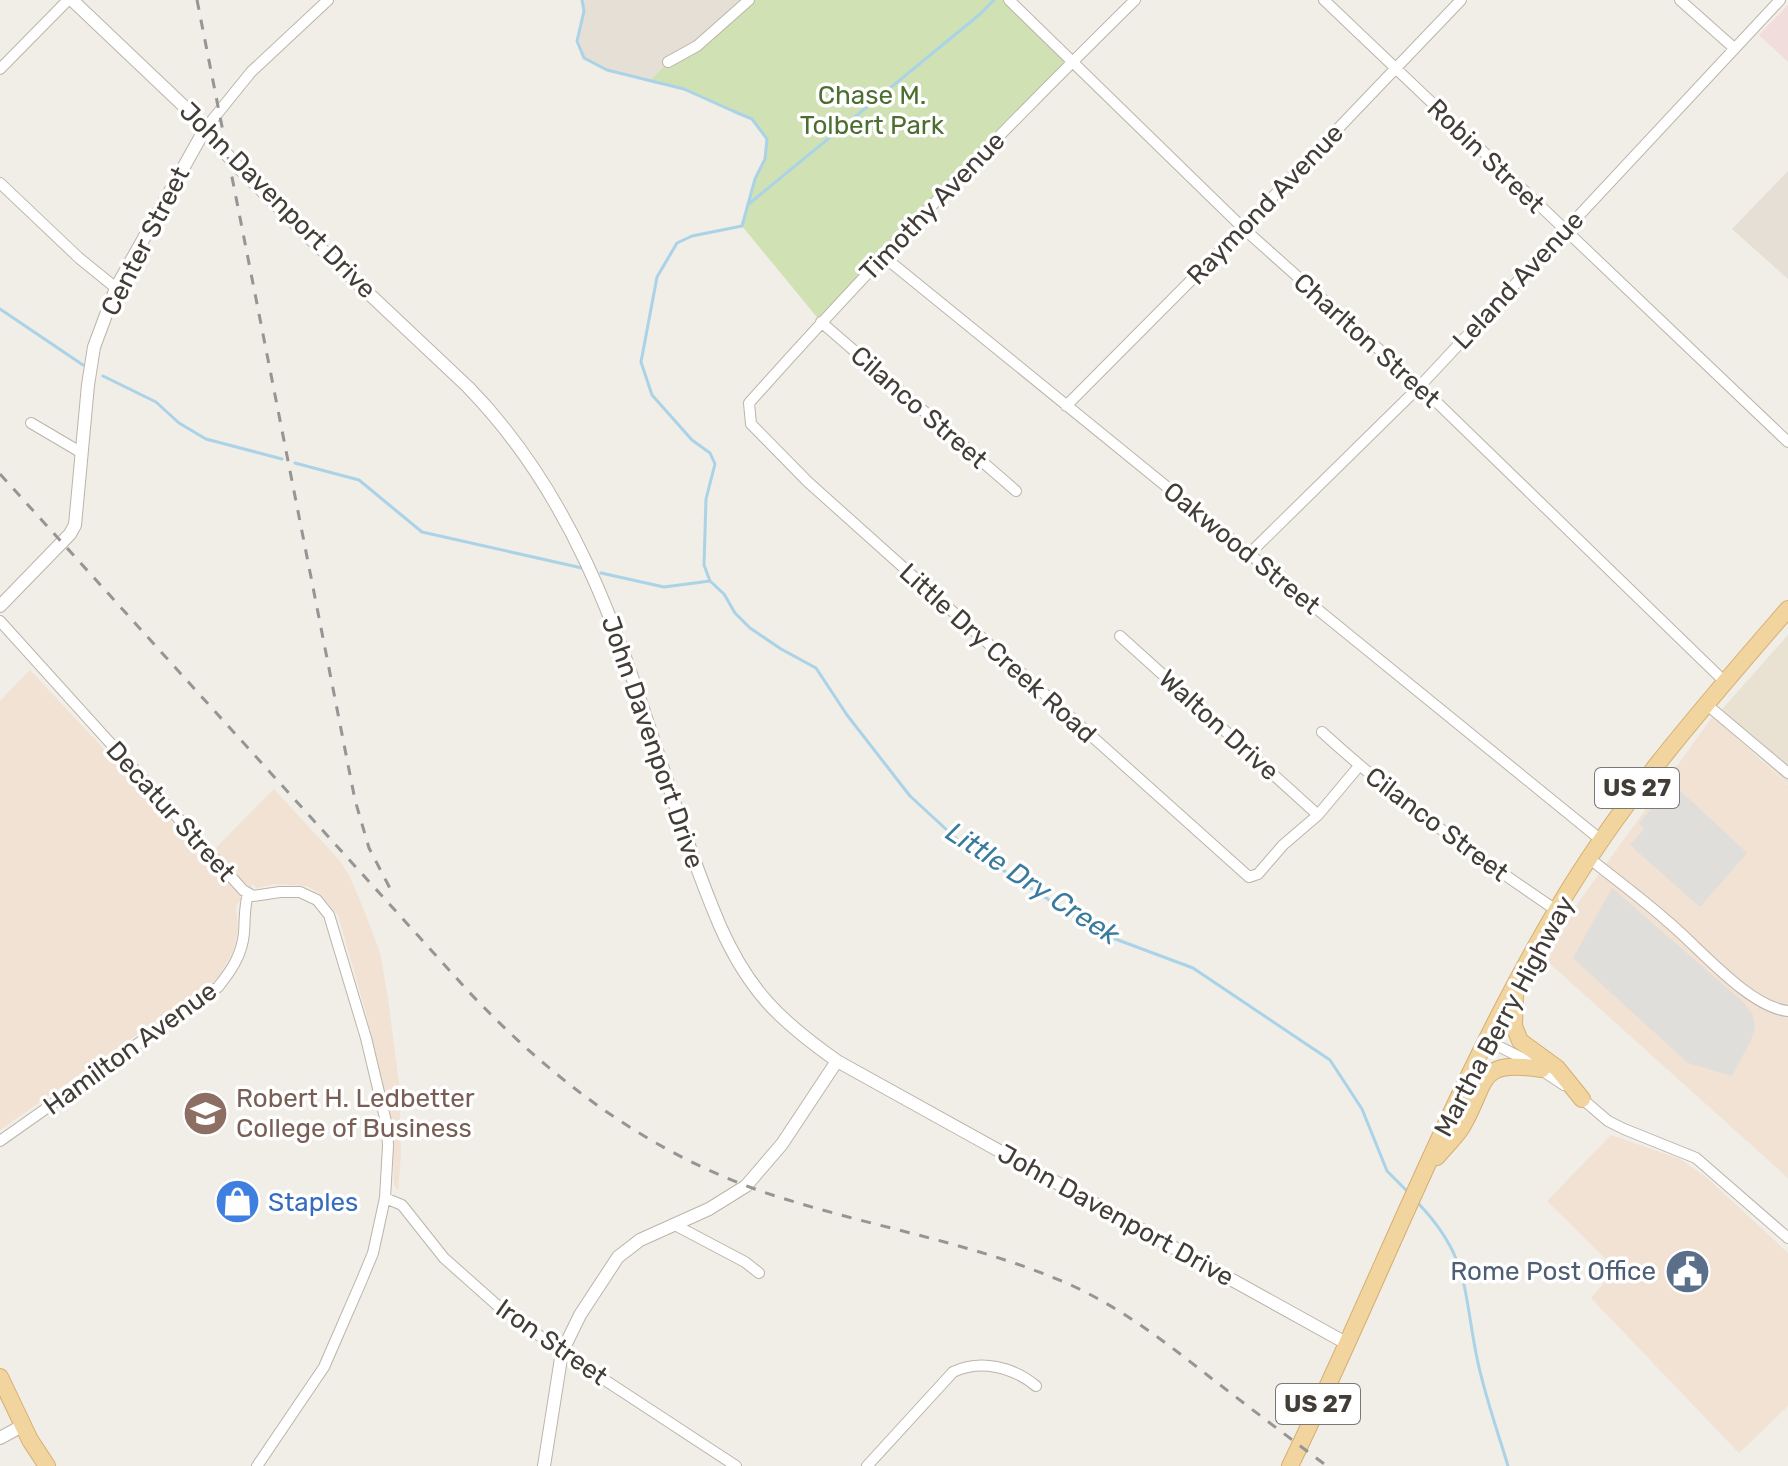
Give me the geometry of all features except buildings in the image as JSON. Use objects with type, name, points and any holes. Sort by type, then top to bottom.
[{"type":"main road","name":"Martha Berry Highway","points":[[1440,1146],[1486,1040],[1556,910],[1589,858],[1642,781],[1788,609]]},
{"type":"main road","points":[[1515,986],[1514,1026],[1520,1041],[1557,1068],[1582,1099]]},
{"type":"main road","points":[[1440,1146],[1461,1128],[1486,1076],[1501,1067],[1513,1065],[1542,1069]]},
{"type":"main road","name":"US 27","points":[[1290,1466],[1419,1180],[1440,1146]]},
{"type":"main road","points":[[0,1377],[22,1426],[47,1466]]},
{"type":"street","points":[[0,69],[70,0]]},
{"type":"street","name":"John Davenport Drive","points":[[70,0],[205,129],[236,165],[291,219],[478,397],[540,475],[562,511],[593,575],[710,903],[728,944],[751,982],[779,1017],[837,1061],[1346,1343]]},
{"type":"street","points":[[205,129],[251,72],[328,0]]},
{"type":"street","points":[[668,62],[697,46],[749,0]]},
{"type":"street","name":"Charlton Street","points":[[1009,0],[1243,228],[1420,386],[1725,682]]},
{"type":"street","name":"Timothy Avenue","points":[[751,424],[749,403],[821,322],[1135,0]]},
{"type":"street","name":"Robin Street","points":[[1324,0],[1788,442]]},
{"type":"street","name":"Raymond Avenue","points":[[1066,406],[1243,228],[1461,0]]},
{"type":"street","points":[[1680,0],[1734,48]]},
{"type":"street","name":"Leland Avenue","points":[[1249,554],[1420,386],[1780,0]]},
{"type":"street","name":"Center Street","points":[[0,606],[75,525],[90,365],[102,323],[116,288],[205,129]]},
{"type":"street","points":[[0,183],[79,258],[116,288]]},
{"type":"street","name":"Oakwood Street","points":[[883,256],[1601,840]]},
{"type":"street","name":"Cilanco Street","points":[[821,322],[1016,491]]},
{"type":"street","points":[[31,423],[82,453]]},
{"type":"street","name":"Little Dry Creek Road","points":[[751,424],[808,482],[1249,877],[1258,874],[1283,845],[1318,815]]},
{"type":"street","name":"Decatur Street","points":[[0,621],[248,894],[300,892],[317,900],[329,915],[366,1038],[387,1126],[385,1198],[373,1253],[332,1351],[311,1388],[257,1466]]},
{"type":"street","name":"Walton Drive","points":[[1120,636],[1318,815]]},
{"type":"street","points":[[1706,704],[1788,773]]},
{"type":"street","name":"Cilanco Street","points":[[1322,732],[1436,828],[1556,910]]},
{"type":"street","points":[[1318,815],[1359,766]]},
{"type":"street","points":[[1589,858],[1666,919],[1754,999],[1788,1011]]},
{"type":"street","name":"Hamilton Avenue","points":[[0,1141],[218,987],[240,952],[244,935],[243,910],[248,894]]},
{"type":"street","points":[[1486,1040],[1542,1069],[1608,1121],[1696,1158],[1788,1238]]},
{"type":"street","points":[[544,1466],[562,1352],[580,1315],[618,1257],[640,1240],[733,1195],[754,1178],[782,1144],[837,1061]]},
{"type":"street","name":"Iron Street","points":[[385,1198],[402,1205],[444,1258],[474,1287],[562,1352],[736,1466]]},
{"type":"street","points":[[675,1225],[745,1262],[759,1273]]},
{"type":"street","points":[[867,1466],[953,1372],[986,1367],[1009,1369],[1036,1386]]},
{"type":"street","points":[[0,1438],[22,1426]]},
{"type":"shaded area","points":[[582,0],[749,0],[717,30],[668,62],[649,82],[607,70],[584,58],[578,37],[584,11]]},
{"type":"shaded area","points":[[1788,5],[1788,62],[1759,35]]},
{"type":"shaded area","points":[[1788,171],[1788,279],[1732,229]]},
{"type":"shaded area","points":[[1788,635],[1788,784],[1716,716]]},
{"type":"shaded area","points":[[30,670],[206,858],[274,789],[340,861],[350,877],[380,953],[388,998],[399,1084],[401,1155],[398,1191],[394,1184],[392,1126],[366,1013],[338,915],[319,893],[307,886],[275,884],[256,888],[253,884],[236,906],[238,930],[234,950],[218,978],[0,1130],[0,701]]},
{"type":"shaded area","points":[[1713,716],[1788,785],[1788,1178],[1547,961],[1578,903]]},
{"type":"shaded area","points":[[1673,784],[1747,853],[1700,907],[1630,845],[1644,829],[1639,823]]},
{"type":"shaded area","points":[[1612,888],[1743,1002],[1753,1015],[1755,1027],[1751,1040],[1732,1076],[1688,1063],[1573,958]]},
{"type":"shaded area","points":[[1611,1135],[1680,1159],[1706,1177],[1788,1253],[1788,1406],[1739,1453],[1591,1298],[1616,1269],[1547,1201]]},
{"type":"green space","name":"Chase M. Tolbert Park","points":[[749,0],[1009,0],[1072,62],[821,322],[742,226],[755,179],[765,159],[766,139],[752,119],[684,89],[649,82],[668,62],[697,46]]},
{"type":"waterway","name":"Little Dry Creek","points":[[582,0],[584,11],[577,41],[584,58],[607,70],[684,89],[752,119],[767,139],[765,159],[755,179],[742,226],[692,236],[677,243],[657,277],[641,362],[652,395],[692,440],[710,453],[715,464],[706,499],[704,565],[710,581],[750,628],[816,668],[847,715],[910,796],[961,843],[1102,934],[1193,968],[1330,1060],[1362,1109],[1387,1171],[1409,1193]]},
{"type":"waterway","name":"Little Dry Creek","points":[[750,203],[994,0]]},
{"type":"waterway","points":[[0,309],[83,365]]},
{"type":"waterway","points":[[103,376],[156,402],[179,423],[206,439],[282,459]]},
{"type":"waterway","points":[[295,463],[359,480],[422,532],[582,568]]},
{"type":"waterway","points":[[601,573],[664,587],[710,581]]},
{"type":"waterway","name":"Little Dry Creek","points":[[1417,1202],[1446,1239],[1461,1272],[1486,1396],[1508,1466]]},
{"type":"railway","points":[[197,0],[355,800],[369,848],[394,896]]},
{"type":"railway","points":[[0,474],[469,992],[538,1059],[575,1089],[654,1142],[739,1183],[821,1210],[1004,1260],[1075,1287],[1145,1328],[1327,1466]]},
{"type":"place","name":"Robert H. Ledbetter College of Business","points":[[205,1113]]},
{"type":"place","name":"Staples","points":[[237,1202]]},
{"type":"place","name":"Rome Post Office","points":[[1687,1271]]}]
